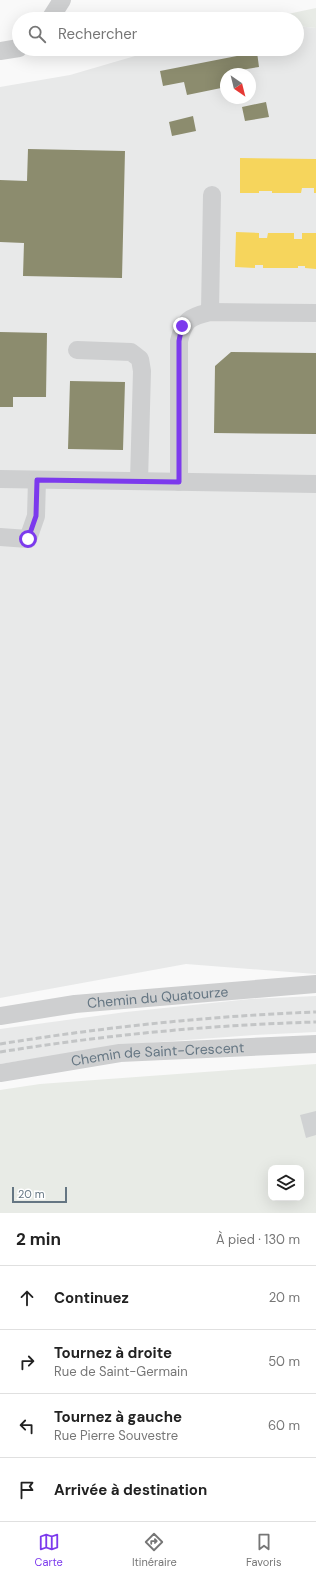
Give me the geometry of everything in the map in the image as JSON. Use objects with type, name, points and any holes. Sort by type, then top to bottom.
[{"type":"street","points":[[54,12],[62,0]]},
{"type":"street","points":[[0,52],[12,49]]},
{"type":"street","points":[[210,312],[212,195]]},
{"type":"street","points":[[179,482],[179,341],[182,326],[195,316],[210,312],[316,313]]},
{"type":"street","points":[[77,350],[130,352],[140,358],[142,371],[139,481]]},
{"type":"street","points":[[0,479],[316,484]]},
{"type":"street","points":[[0,537],[28,539],[36,516],[37,480]]},
{"type":"street","name":"Chemin du Quatourze","points":[[0,1016],[75,1004],[316,984]]},
{"type":"street","name":"Chemin de Saint-Crescent","points":[[0,1073],[120,1053],[316,1044]]},
{"type":"shaded area","points":[[316,8],[316,28],[304,27],[304,12],[297,12]]},
{"type":"shaded area","points":[[304,27],[316,28],[316,974],[186,964],[0,998],[0,87],[70,75],[135,56],[304,56]]},
{"type":"shaded area","points":[[316,996],[316,1032],[133,1044],[0,1064],[0,1029],[126,1012],[250,999]]},
{"type":"shaded area","points":[[316,1064],[316,1213],[0,1213],[0,1090],[40,1084]]},
{"type":"building: Logements","points":[[240,158],[316,159],[316,193],[314,193],[314,188],[302,188],[301,193],[272,193],[272,191],[259,191],[259,193],[240,193]]},
{"type":"building: Logements","points":[[236,232],[259,233],[259,238],[267,238],[268,233],[294,233],[294,239],[302,239],[302,233],[316,233],[316,269],[305,268],[305,266],[298,266],[298,268],[263,268],[263,265],[255,265],[255,268],[235,267]]},
{"type":"building: Industrie","points":[[237,56],[258,56],[259,67],[220,68],[220,88],[187,95],[184,82],[163,86],[160,71]]},
{"type":"building: Industrie","points":[[266,102],[269,117],[245,121],[242,107]]},
{"type":"building: Industrie","points":[[193,116],[196,131],[172,136],[169,122]]},
{"type":"building: Industrie","points":[[28,149],[125,151],[122,278],[23,276],[24,243],[0,242],[0,180],[27,181]]},
{"type":"building: Industrie","points":[[0,332],[47,333],[46,397],[13,397],[13,407],[0,407]]},
{"type":"building: Industrie","points":[[231,352],[316,353],[316,434],[214,433],[215,366]]},
{"type":"building: Industrie","points":[[70,381],[125,382],[123,450],[68,449]]},
{"type":"building: Autres","points":[[316,1111],[316,1135],[306,1138],[300,1115]]},
{"type":"railway","points":[[0,1044],[79,1032],[197,1019],[316,1012]]},
{"type":"railway","points":[[0,1052],[118,1036],[197,1028],[316,1022]]},
{"type":"route","points":[[28,539],[36,516],[37,480],[179,482],[179,341],[182,326]]}]
